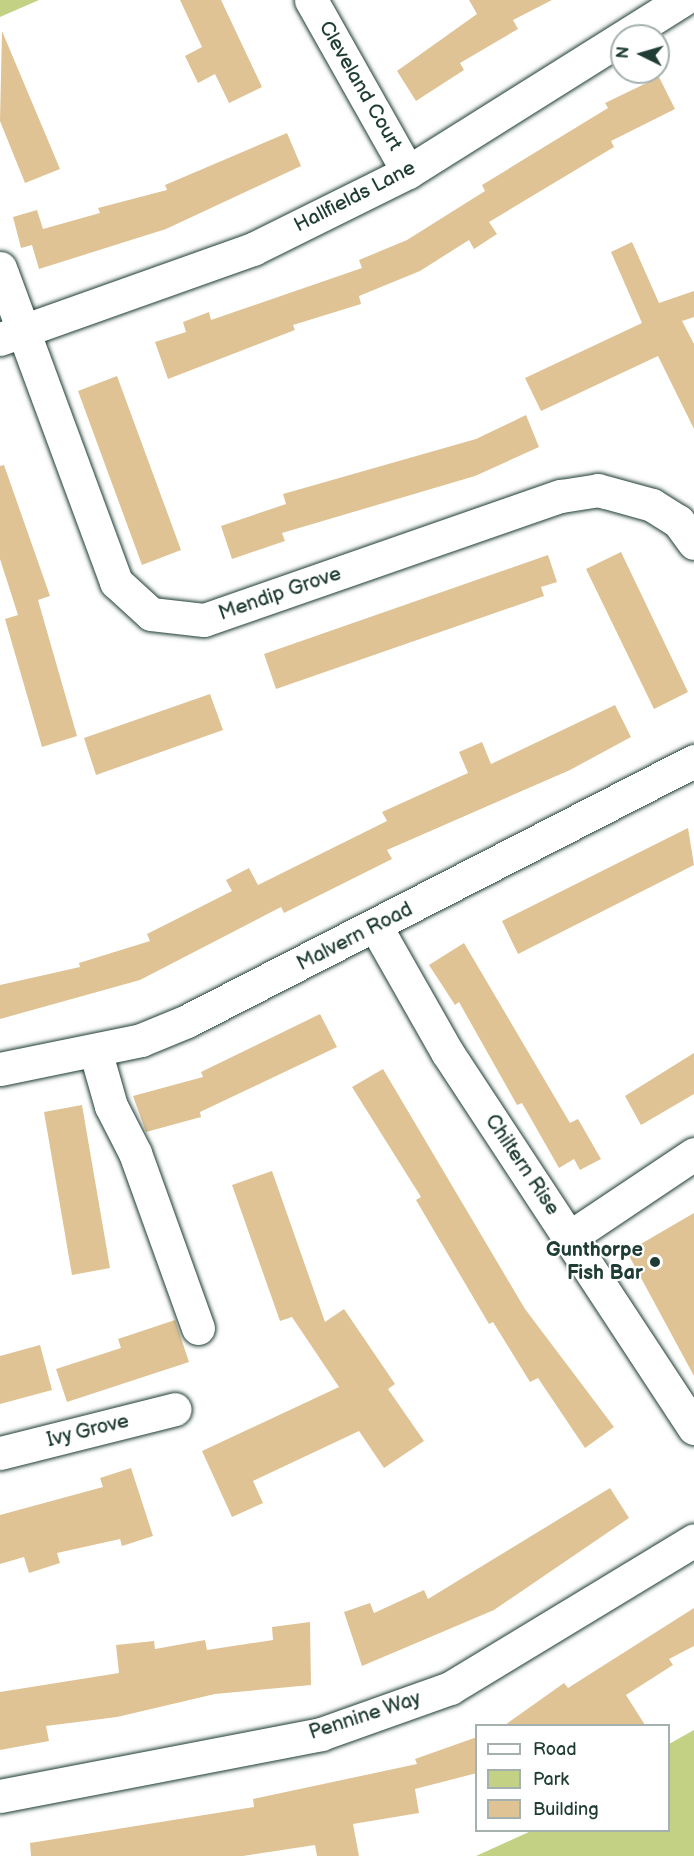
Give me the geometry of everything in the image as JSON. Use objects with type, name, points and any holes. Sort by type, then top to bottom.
[{"type":"street","name":"Cleveland Court","points":[[311,0],[408,172]]},
{"type":"street","name":"Hallfields Lane","points":[[11,335],[253,249],[408,172],[682,0]]},
{"type":"street","name":"Mendip Grove","points":[[0,268],[11,335],[116,582],[151,614],[204,620],[561,496],[598,490],[652,505],[678,521],[694,543]]},
{"type":"street","name":"Malvern Road","points":[[0,1070],[94,1050],[187,1021],[376,927],[694,761]]},
{"type":"street","name":"Chiltern Rise","points":[[376,927],[447,1052],[694,1428]]},
{"type":"street","points":[[94,1050],[111,1106],[135,1153],[198,1328]]},
{"type":"street","points":[[570,1237],[694,1154]]},
{"type":"street","name":"Ivy Grove","points":[[0,1453],[176,1409]]},
{"type":"street","name":"Pennine Way","points":[[0,1796],[321,1734],[450,1688],[694,1540]]},
{"type":"green space","points":[[0,0],[39,0],[0,17]]},
{"type":"green space","points":[[694,1730],[694,1856],[476,1856],[529,1832],[670,1832],[670,1743]]},
{"type":"building","points":[[180,0],[221,0],[262,87],[229,103],[215,74],[198,83],[185,56],[202,47]]},
{"type":"building","points":[[469,0],[552,0],[513,20],[518,29],[460,63],[464,70],[416,101],[397,71],[477,14]]},
{"type":"building","points":[[2,31],[60,169],[25,183],[0,121]]},
{"type":"building","points":[[644,84],[662,84],[675,109],[611,141],[614,147],[489,222],[497,234],[474,249],[469,240],[420,271],[359,296],[361,304],[293,325],[295,330],[168,379],[155,342],[186,332],[183,322],[209,312],[211,320],[362,268],[359,260],[407,240],[485,191],[482,185],[608,108],[605,103]]},
{"type":"building","points":[[287,133],[301,166],[166,229],[39,269],[32,245],[21,248],[13,217],[37,210],[43,229],[100,213],[98,208],[167,190],[165,185]]},
{"type":"building","points":[[632,242],[659,303],[694,291],[694,317],[682,321],[694,344],[694,429],[658,356],[541,411],[525,378],[642,323],[611,252]]},
{"type":"building","points":[[117,376],[181,550],[142,565],[78,391]]},
{"type":"building","points":[[526,415],[539,447],[475,476],[282,533],[285,541],[232,559],[221,526],[286,504],[283,494],[476,439]]},
{"type":"building","points":[[4,465],[50,596],[38,600],[77,736],[42,747],[5,619],[18,615],[0,559],[0,466]]},
{"type":"building","points":[[621,552],[688,692],[654,709],[586,569]]},
{"type":"building","points":[[548,555],[557,582],[541,587],[544,596],[276,689],[264,654]]},
{"type":"building","points":[[210,694],[223,730],[96,775],[84,738]]},
{"type":"building","points":[[615,705],[631,737],[570,770],[387,850],[392,859],[284,913],[281,907],[140,980],[0,1019],[0,985],[80,967],[79,963],[150,941],[147,934],[232,891],[226,880],[249,868],[258,885],[387,821],[382,812],[468,773],[459,752],[482,742],[491,764]]},
{"type":"building","points":[[688,828],[694,865],[518,954],[502,921]]},
{"type":"building","points":[[464,943],[570,1123],[578,1119],[601,1159],[580,1170],[574,1159],[559,1168],[522,1103],[517,1105],[459,1002],[455,1005],[429,965]]},
{"type":"building","points":[[320,1014],[337,1047],[200,1112],[201,1117],[146,1132],[133,1096],[203,1077],[201,1072]]},
{"type":"building","points":[[694,1053],[694,1094],[641,1125],[625,1096]]},
{"type":"building","points":[[383,1069],[525,1309],[614,1427],[585,1448],[538,1378],[530,1382],[493,1322],[489,1324],[416,1200],[421,1197],[352,1087]]},
{"type":"building","points":[[82,1105],[110,1268],[72,1275],[44,1112]]},
{"type":"building","points":[[272,1171],[325,1322],[344,1309],[395,1384],[388,1389],[424,1441],[384,1468],[359,1431],[253,1481],[263,1503],[232,1517],[202,1451],[339,1387],[292,1317],[280,1321],[232,1185]]},
{"type":"building","points":[[694,1213],[694,1376],[627,1252]]},
{"type":"building","points":[[175,1320],[189,1362],[67,1402],[56,1369],[121,1348],[118,1339]]},
{"type":"building","points":[[40,1345],[52,1390],[0,1404],[0,1356]]},
{"type":"building","points":[[131,1468],[153,1536],[122,1546],[120,1539],[57,1553],[60,1563],[29,1573],[24,1557],[0,1564],[0,1515],[103,1487],[100,1478]]},
{"type":"building","points":[[610,1488],[629,1518],[494,1610],[362,1666],[344,1612],[370,1603],[374,1613],[424,1590],[428,1599]]},
{"type":"building","points":[[694,1608],[694,1646],[669,1659],[673,1665],[626,1695],[644,1724],[506,1724],[564,1683],[568,1688]]},
{"type":"building","points":[[310,1622],[311,1685],[215,1694],[117,1717],[46,1726],[49,1741],[0,1750],[0,1692],[119,1673],[116,1645],[154,1641],[155,1649],[205,1640],[207,1650],[273,1640],[272,1627]]},
{"type":"building","points":[[475,1738],[475,1774],[415,1789],[419,1813],[353,1824],[359,1856],[317,1856],[315,1845],[243,1856],[31,1856],[30,1843],[254,1807],[253,1799],[417,1764],[415,1759]]},
{"type":"place","name":"Gunthorpe Fish Bar","points":[[655,1262]]}]
